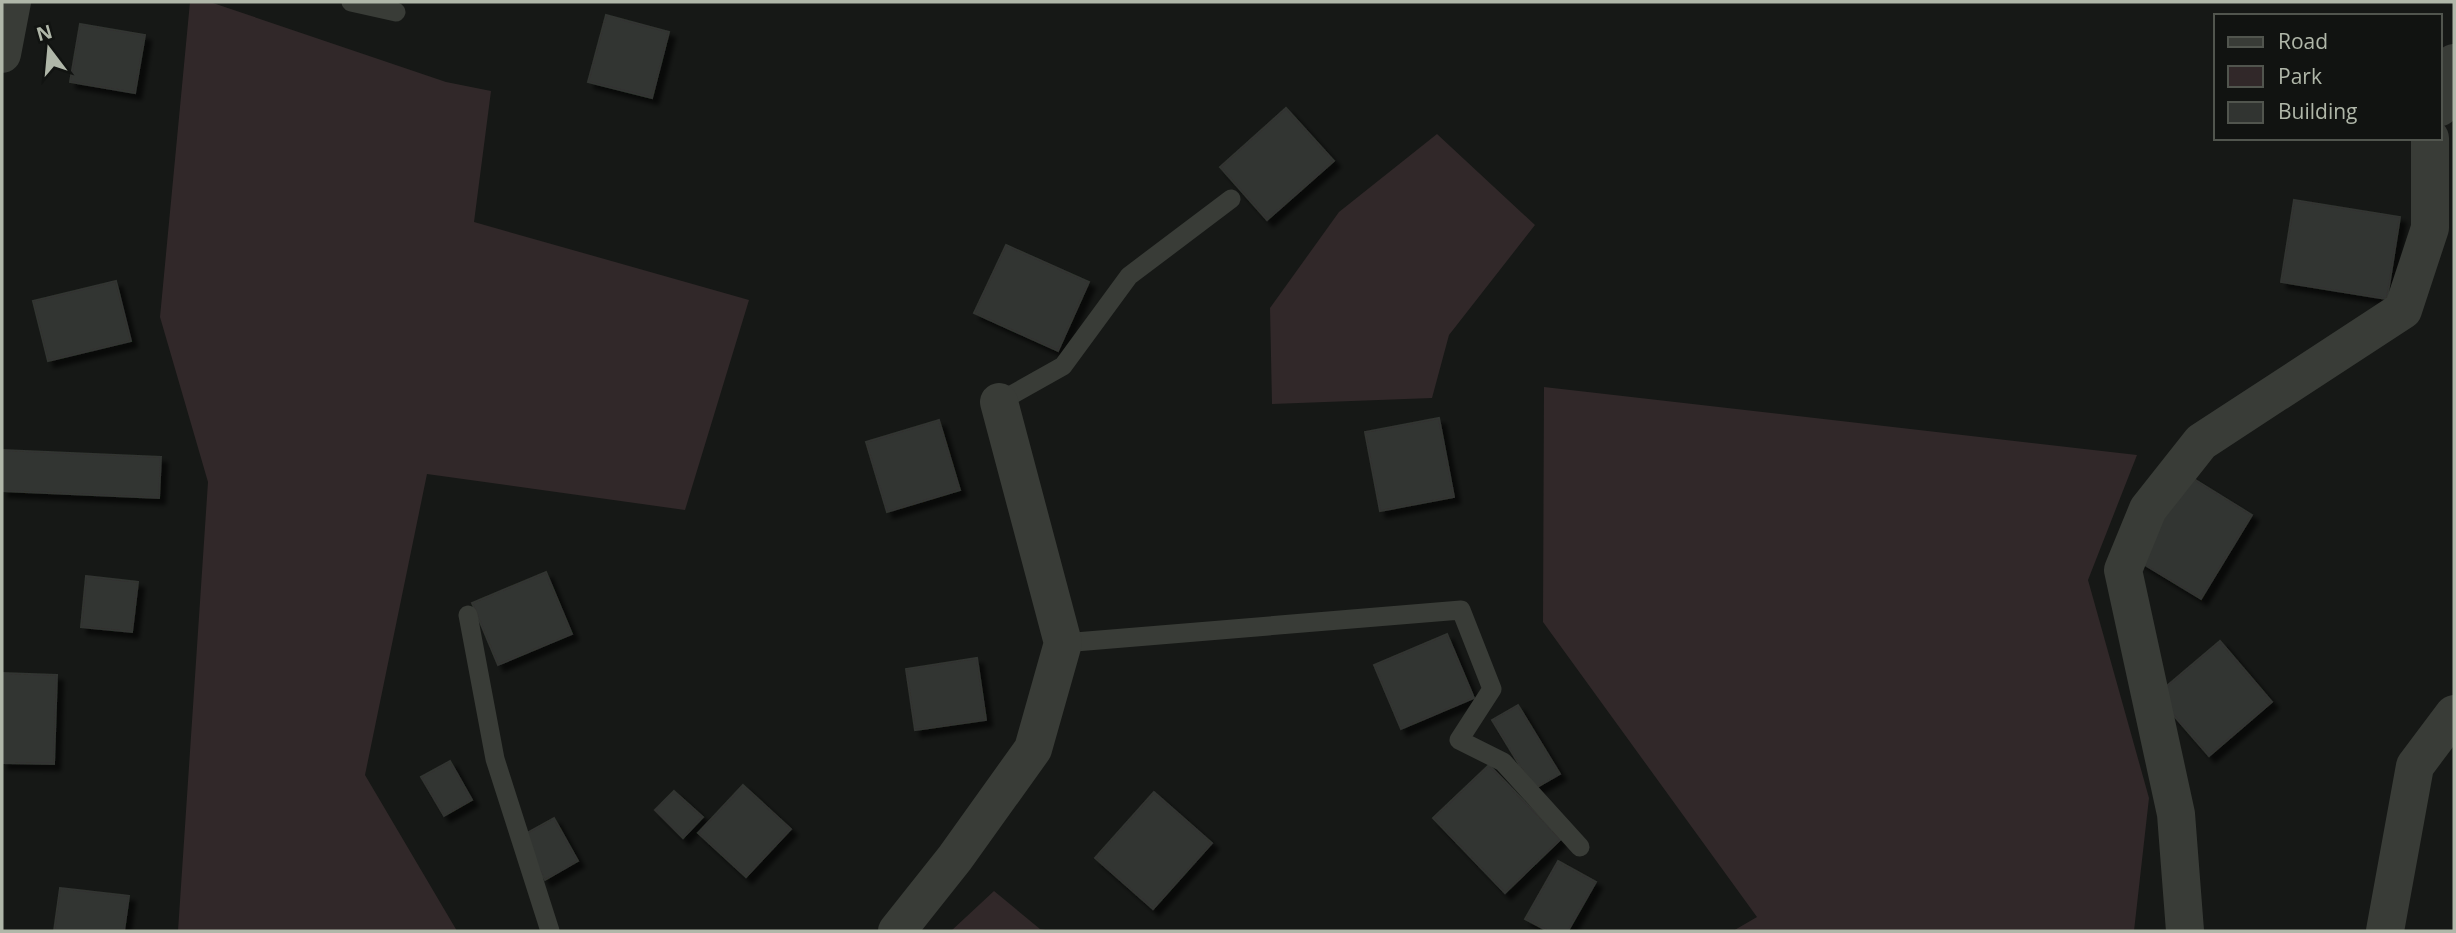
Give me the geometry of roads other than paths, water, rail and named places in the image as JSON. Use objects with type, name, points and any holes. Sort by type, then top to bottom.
[{"type":"street","points":[[2,54],[12,2]]},
{"type":"street","points":[[2442,101],[2454,63]]},
{"type":"street","points":[[2185,931],[2176,814],[2123,570],[2148,509],[2201,442],[2403,310],[2430,228],[2430,140]]},
{"type":"street","points":[[897,931],[955,858],[1033,749],[1063,643],[999,401]]},
{"type":"street","points":[[2385,931],[2415,766],[2454,715]]},
{"type":"lane","points":[[351,2],[396,12]]},
{"type":"lane","points":[[999,401],[1063,366],[1129,276],[1231,199]]},
{"type":"lane","points":[[1063,643],[1461,610],[1492,690],[1459,740],[1503,762],[1580,847]]},
{"type":"lane","points":[[468,615],[495,759],[550,931]]}]
